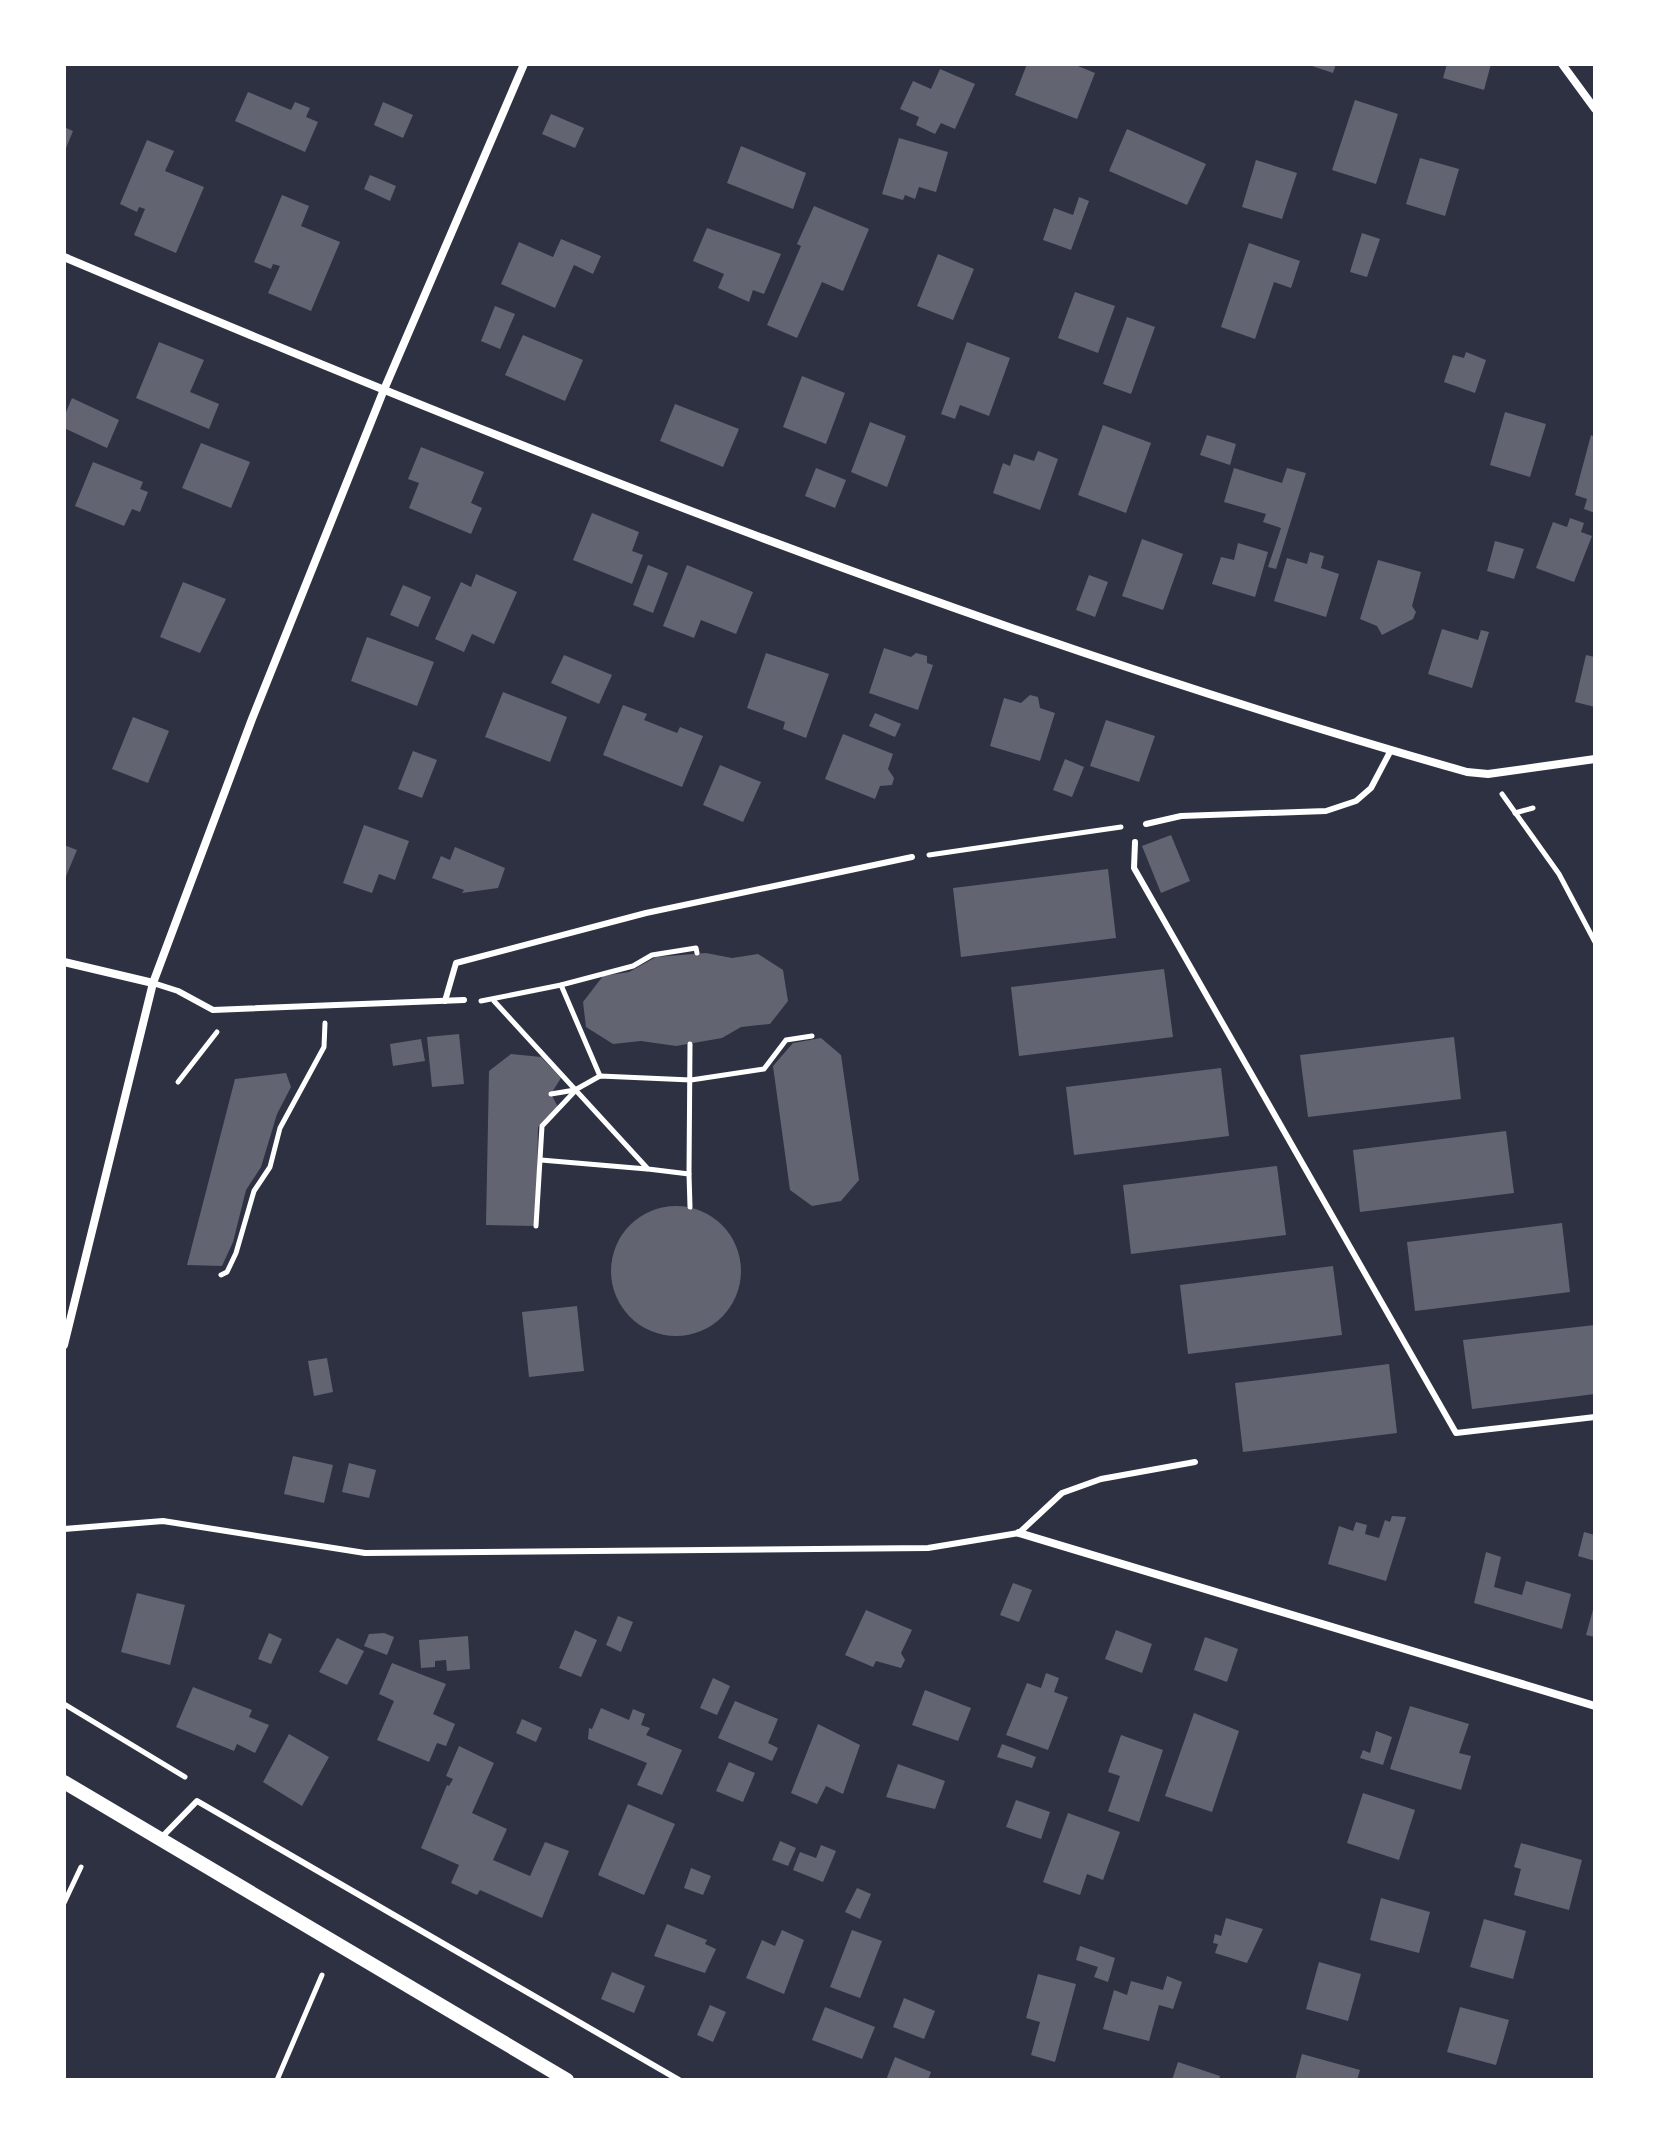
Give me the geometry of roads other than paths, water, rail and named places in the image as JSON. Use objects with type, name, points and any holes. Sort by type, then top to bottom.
[{"type":"street","points":[[64,1345],[153,983],[252,719],[383,392],[524,64]]},
{"type":"street","points":[[1562,64],[1595,109]]},
{"type":"street","points":[[64,257],[383,392],[1027,636],[1467,772],[1488,774],[1595,759]]},
{"type":"street","points":[[64,962],[153,983]]},
{"type":"street","points":[[1019,1533],[1595,1706]]},
{"type":"street","points":[[64,1782],[567,2080]]},
{"type":"lane","points":[[1146,824],[1181,816],[1326,811],[1356,801],[1371,788],[1391,750]]},
{"type":"lane","points":[[1135,842],[1134,868],[1456,1433],[1595,1417]]},
{"type":"lane","points":[[445,1001],[456,963],[646,913],[912,857]]},
{"type":"lane","points":[[153,983],[178,991],[213,1010],[464,1000]]},
{"type":"lane","points":[[64,1529],[163,1521],[365,1553],[928,1548],[1019,1533],[1062,1493],[1101,1479],[1195,1462]]},
{"type":"lane","points":[[160,1839],[197,1801],[679,2080]]}]
